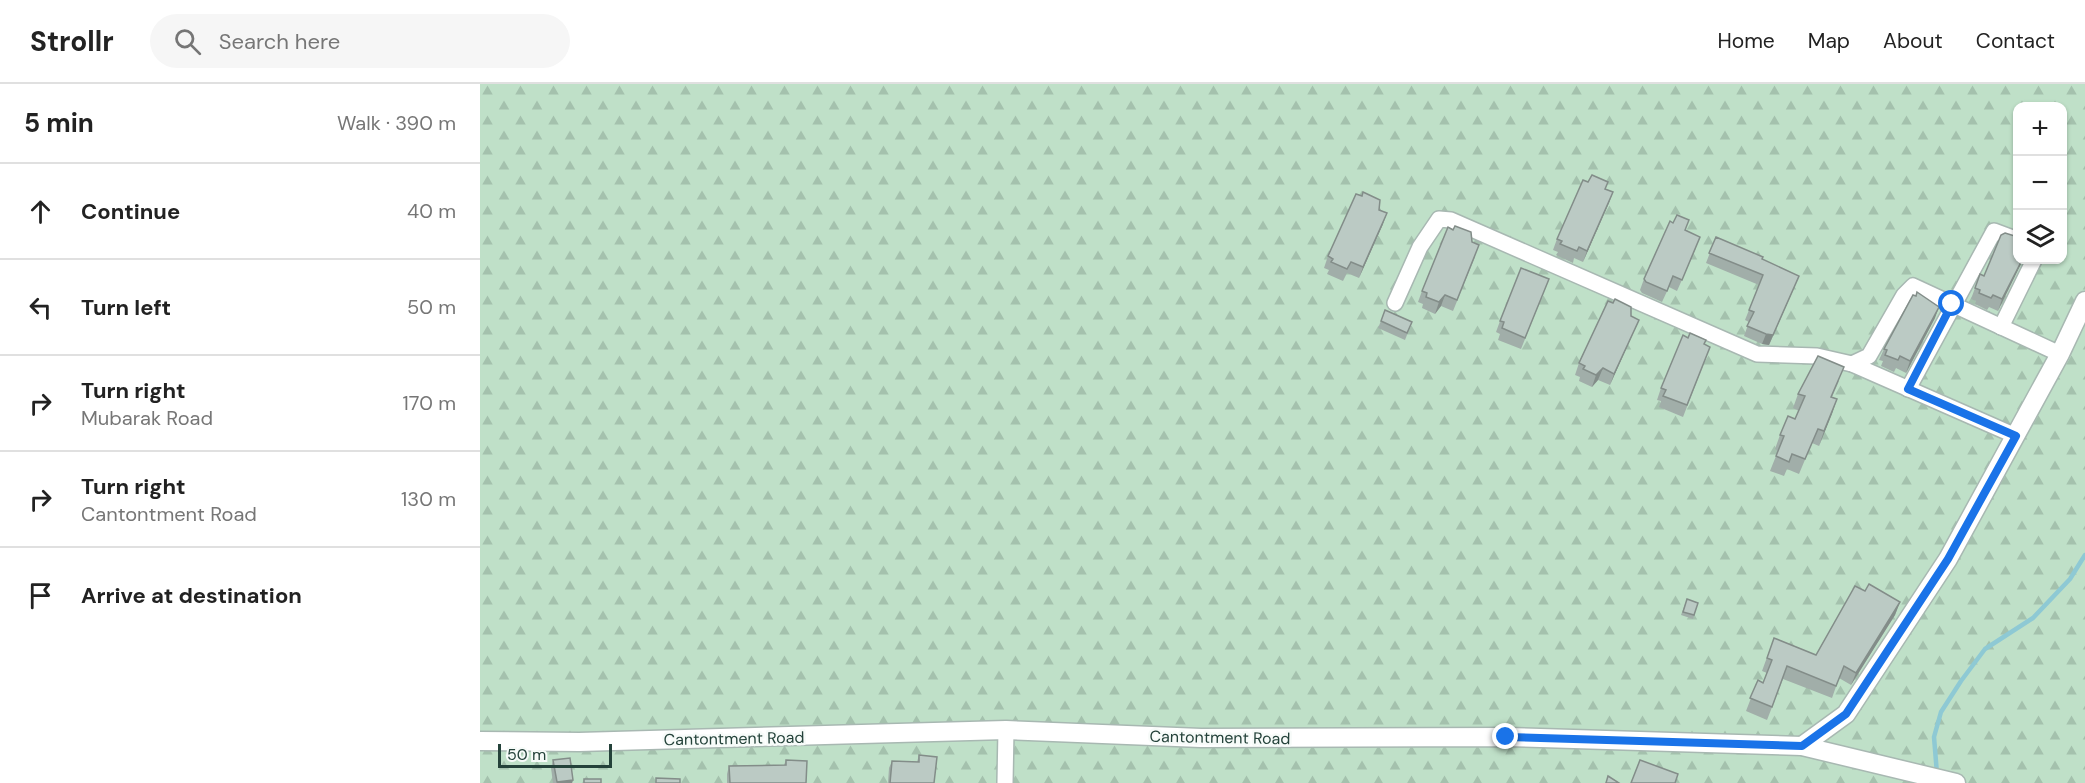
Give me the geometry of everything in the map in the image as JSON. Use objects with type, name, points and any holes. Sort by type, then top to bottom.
[{"type":"street","points":[[1395,303],[1420,247],[1439,219],[1451,220],[1757,354],[1817,357],[1852,364],[2016,436]]},
{"type":"street","points":[[1908,389],[1952,304],[1994,231],[2013,238]]},
{"type":"street","points":[[2001,327],[2032,264]]},
{"type":"street","points":[[1852,364],[1869,356],[1904,295],[1913,286],[2060,354]]},
{"type":"street","points":[[1802,746],[1846,714],[1948,559],[2060,354],[2085,301]]},
{"type":"street","points":[[1005,783],[1006,730]]},
{"type":"street","name":"Cantontment Road","points":[[480,741],[579,742],[1006,730],[1201,738],[1506,737],[1802,746],[1956,783]]},
{"type":"green space","points":[[480,84],[2085,84],[2085,783],[480,783]]},
{"type":"building","points":[[1592,175],[1608,182],[1605,189],[1613,192],[1587,251],[1579,247],[1577,251],[1560,244],[1562,241],[1557,239],[1583,180],[1588,182]]},
{"type":"building","points":[[1363,192],[1380,200],[1379,210],[1387,213],[1363,267],[1351,262],[1347,269],[1331,262],[1333,259],[1328,256],[1356,194],[1362,196]]},
{"type":"building","points":[[1677,215],[1689,220],[1685,230],[1700,237],[1682,280],[1673,276],[1667,291],[1644,279],[1670,221],[1673,223]]},
{"type":"building","points":[[1455,226],[1471,232],[1472,242],[1479,245],[1457,300],[1445,295],[1439,302],[1426,297],[1427,293],[1422,291],[1448,227],[1453,230]]},
{"type":"building","points":[[2005,233],[2013,235],[2013,264],[2020,264],[2002,299],[1993,295],[1991,298],[1979,293],[1980,290],[1975,288],[1980,274],[1984,276],[2001,235]]},
{"type":"building","points":[[1716,237],[1763,257],[1762,259],[1799,276],[1773,335],[1747,326],[1754,312],[1749,310],[1763,275],[1709,253]]},
{"type":"building","points":[[1521,268],[1549,279],[1525,338],[1502,328],[1504,322],[1500,321]]},
{"type":"building","points":[[1917,292],[1939,307],[1910,361],[1900,356],[1898,360],[1885,355],[1887,350],[1884,349],[1913,295],[1916,296]]},
{"type":"building","points":[[1615,299],[1631,307],[1631,316],[1639,320],[1614,374],[1603,368],[1596,375],[1583,369],[1585,366],[1579,363],[1608,301],[1613,303]]},
{"type":"building","points":[[1385,310],[1412,322],[1407,333],[1381,321]]},
{"type":"building","points":[[1690,333],[1706,340],[1704,344],[1710,347],[1687,405],[1663,396],[1666,390],[1661,388],[1683,335],[1688,338]]},
{"type":"building","points":[[1818,356],[1844,367],[1831,397],[1837,399],[1824,431],[1818,429],[1805,459],[1792,454],[1789,462],[1776,456],[1784,436],[1780,435],[1788,416],[1795,419],[1805,396],[1798,394]]},
{"type":"building","points":[[1869,584],[1900,602],[1856,673],[1844,666],[1836,686],[1787,666],[1772,707],[1750,698],[1758,680],[1763,683],[1772,660],[1767,658],[1774,638],[1816,655],[1855,586],[1865,591]]},
{"type":"building","points":[[1687,599],[1698,603],[1694,615],[1683,612]]},
{"type":"building","points":[[919,755],[937,757],[934,783],[890,783],[892,761],[919,762]]},
{"type":"building","points":[[570,758],[573,780],[557,782],[553,760]]},
{"type":"building","points":[[786,760],[807,761],[806,783],[730,783],[729,766],[786,765]]},
{"type":"building","points":[[1640,760],[1678,774],[1675,783],[1631,783]]},
{"type":"building","points":[[1608,776],[1619,783],[1606,783]]},
{"type":"building","points":[[656,778],[680,779],[680,783],[656,783]]},
{"type":"building","points":[[584,779],[601,779],[601,783],[584,783]]},
{"type":"waterway","points":[[1937,774],[1934,737],[1941,712],[1961,681],[1985,649],[2033,618],[2070,579],[2085,555]]},
{"type":"route","points":[[1506,737],[1802,746],[1846,714],[1948,559],[2016,436],[1908,389],[1952,304]]}]
